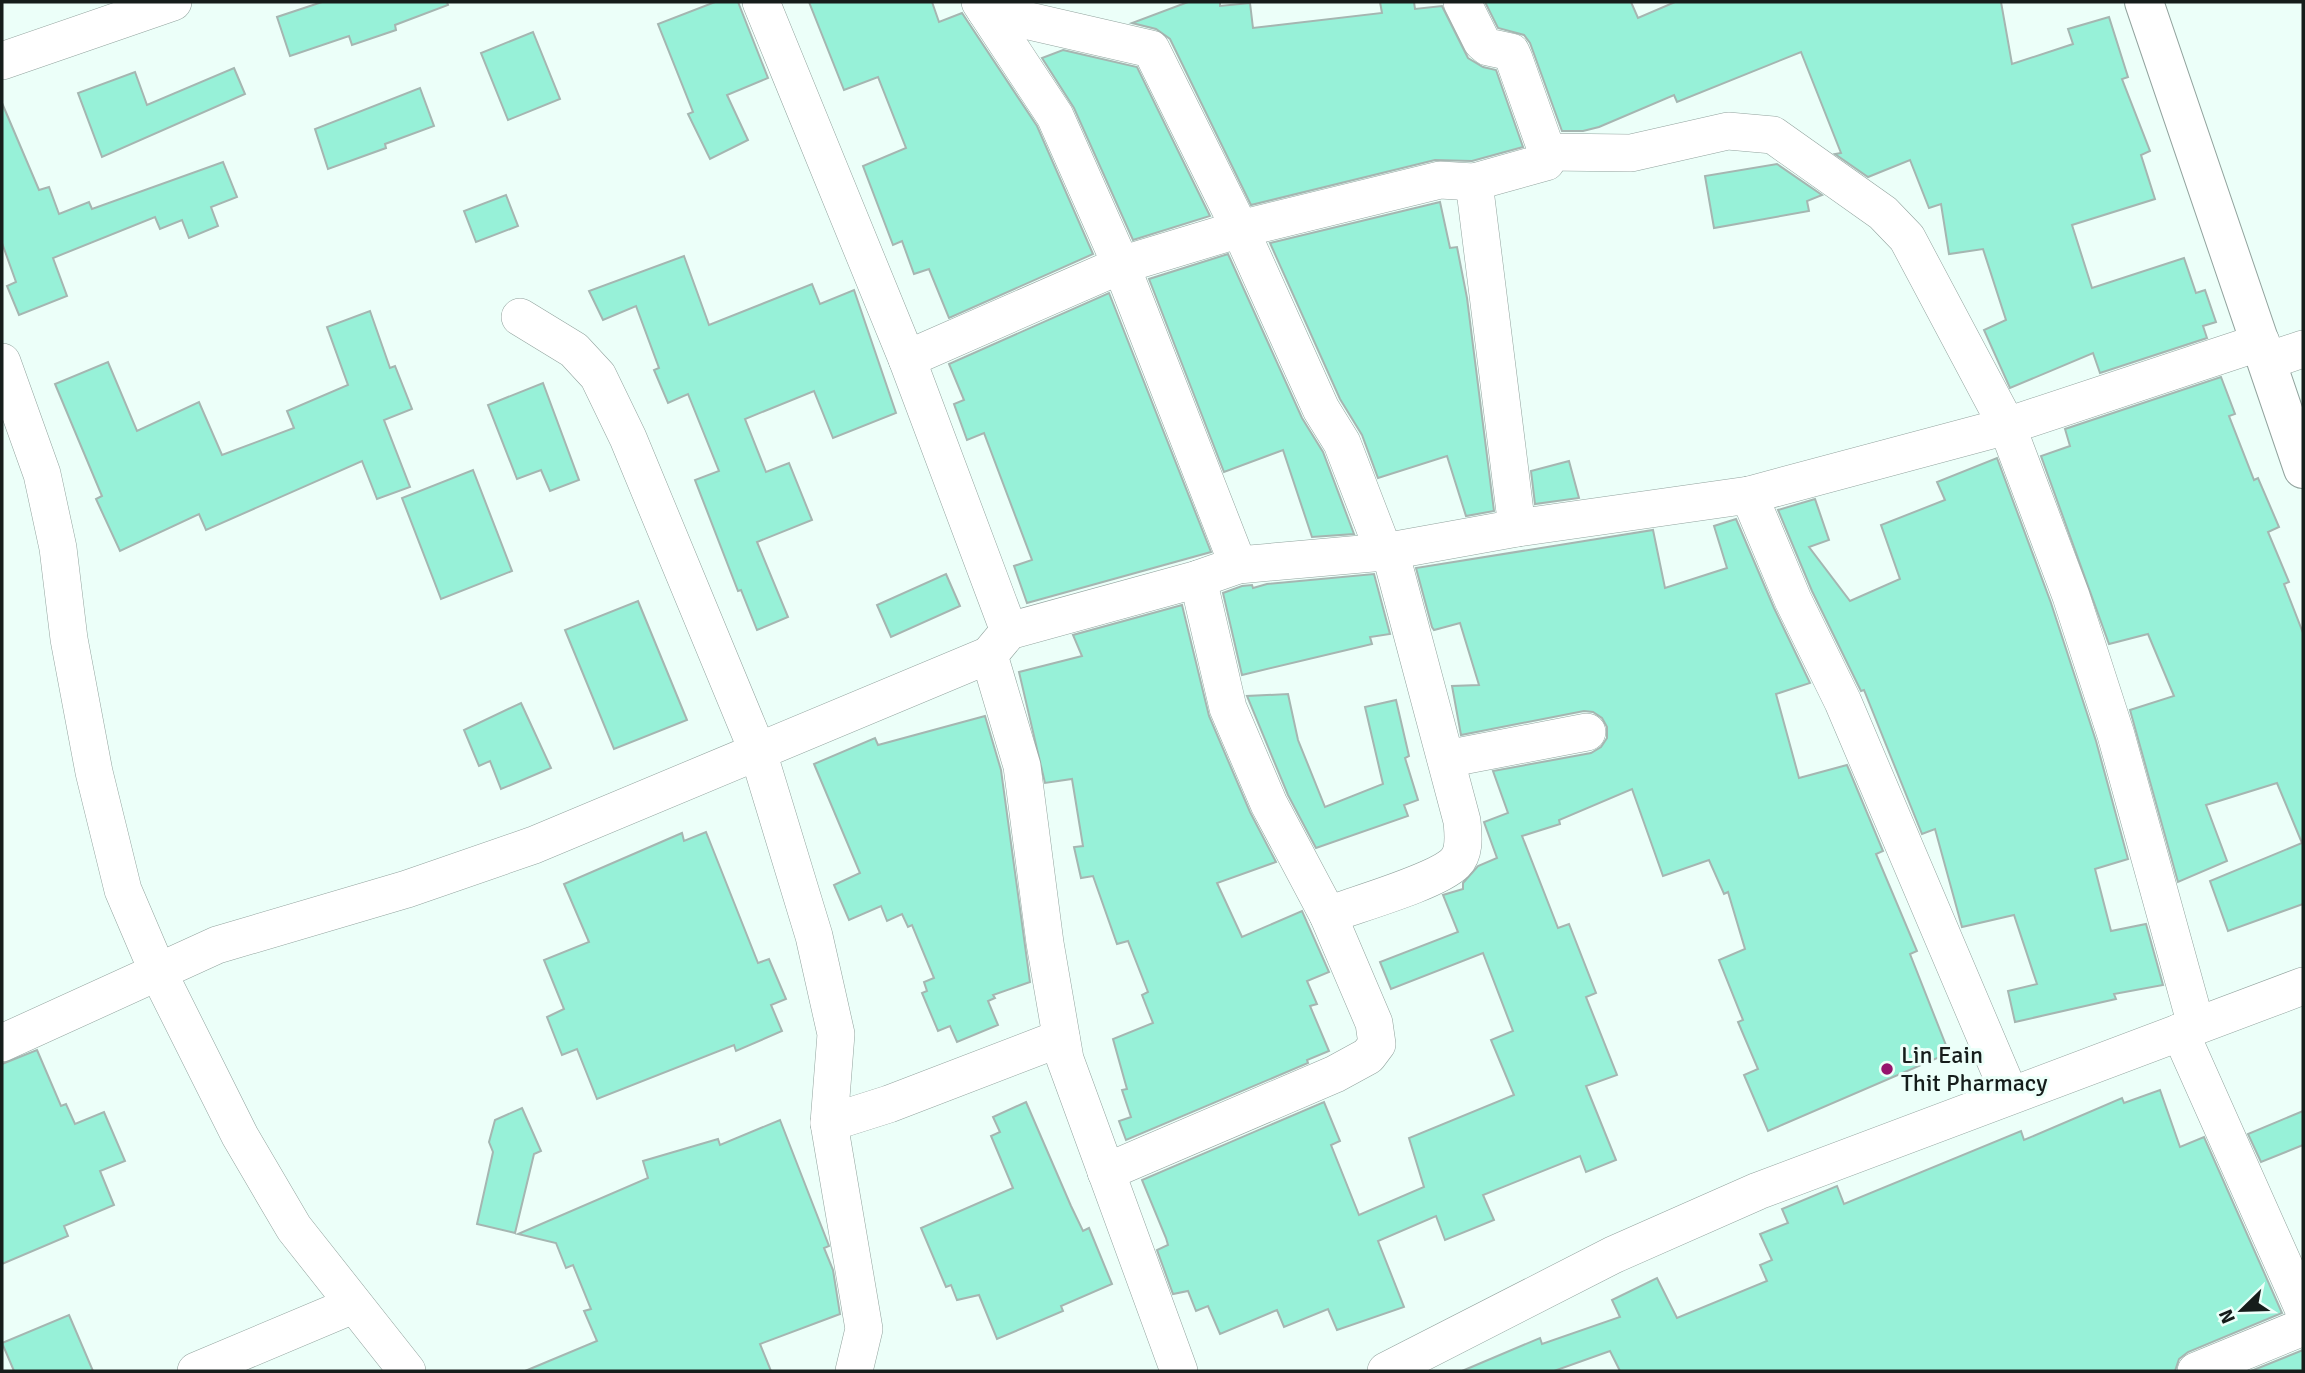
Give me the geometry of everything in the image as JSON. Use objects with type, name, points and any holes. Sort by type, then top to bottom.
[{"type":"street","points":[[2,61],[173,2]]},
{"type":"street","points":[[761,2],[907,359],[999,643],[1022,766],[1045,943],[1065,1059],[1179,1371]]},
{"type":"street","points":[[907,359],[1121,265],[1240,229],[1440,180],[1474,182],[1546,162],[1547,152],[1511,52],[1488,47],[1482,42],[1462,2]]},
{"type":"street","points":[[2144,2],[2303,469]]},
{"type":"street","points":[[983,6],[1151,49],[1240,229],[1321,409],[1342,443],[1387,551],[1462,821],[1462,851],[1454,863],[1432,876],[1328,915]]},
{"type":"street","points":[[983,6],[1055,116],[1121,265],[1238,565]]},
{"type":"street","points":[[1547,152],[1631,153],[1728,131],[1773,135],[1883,214],[1907,238],[2007,426],[2071,596],[2116,735],[2188,1029],[2303,1308]]},
{"type":"street","points":[[1474,182],[1517,528]]},
{"type":"street","points":[[520,317],[574,350],[597,376],[628,439],[758,752],[814,936],[836,1034],[829,1123],[864,1329],[854,1371]]},
{"type":"street","points":[[2,1043],[217,945],[407,889],[534,845],[758,752],[999,643],[1238,565],[1387,551],[1517,528],[1749,495],[2007,426],[2264,352],[2303,349]]},
{"type":"street","points":[[2,362],[42,474],[58,548],[69,639],[92,758],[123,890],[158,972],[240,1136],[294,1228],[407,1371]]},
{"type":"street","points":[[1749,495],[1793,600],[1843,702],[2010,1095]]},
{"type":"street","points":[[1106,1172],[1311,1084],[1368,1056],[1377,1044],[1374,1023],[1328,915],[1269,804],[1228,708],[1198,579]]},
{"type":"street","points":[[1446,759],[1587,732]]},
{"type":"street","points":[[1386,1371],[1614,1255],[1758,1191],[2303,986]]},
{"type":"street","points":[[829,1123],[889,1104],[1061,1038]]},
{"type":"street","points":[[196,1371],[353,1305]]},
{"type":"street","points":[[2196,1371],[2303,1327]]},
{"type":"building","points":[[322,2],[447,2],[448,5],[395,25],[396,30],[352,45],[349,36],[290,56],[277,17]]},
{"type":"building","points":[[715,2],[738,2],[768,78],[727,95],[748,140],[710,159],[688,114],[693,112],[658,24]]},
{"type":"building","points":[[809,2],[932,2],[939,22],[962,13],[1037,126],[1093,254],[949,318],[929,269],[914,274],[902,241],[893,245],[863,166],[906,148],[878,77],[844,90]]},
{"type":"building","points":[[1188,2],[1220,2],[1220,6],[1250,3],[1253,28],[1382,13],[1380,2],[1414,2],[1415,9],[1442,6],[1468,58],[1483,67],[1496,70],[1523,147],[1472,161],[1435,160],[1251,205],[1170,39],[1156,29],[1132,23]]},
{"type":"building","points":[[1485,2],[1631,2],[1638,18],[1675,2],[2001,2],[2012,64],[2073,44],[2068,29],[2109,17],[2128,77],[2122,79],[2150,151],[2141,155],[2155,199],[2072,225],[2092,288],[2184,258],[2196,293],[2205,290],[2216,322],[2203,326],[2207,338],[2100,373],[2093,353],[2010,388],[1984,330],[2006,320],[1983,249],[1949,254],[1941,204],[1929,208],[1910,160],[1868,177],[1835,154],[1841,153],[1801,52],[1677,102],[1674,95],[1599,127],[1583,131],[1562,131],[1530,43],[1524,35],[1498,28]]},
{"type":"building","points":[[533,32],[560,99],[508,120],[481,53]]},
{"type":"building","points":[[1063,50],[1137,67],[1210,216],[1133,240],[1074,108],[1042,58]]},
{"type":"building","points":[[234,68],[245,94],[102,157],[78,93],[135,72],[147,105]]},
{"type":"building","points":[[420,88],[434,126],[385,144],[386,148],[328,169],[315,129]]},
{"type":"building","points":[[2,103],[39,190],[49,187],[59,214],[89,202],[92,209],[223,162],[237,197],[211,207],[218,226],[189,238],[182,220],[160,229],[155,217],[53,258],[67,296],[19,315],[7,286],[16,282],[2,243]]},
{"type":"building","points":[[1777,164],[1822,195],[1807,201],[1809,211],[1714,228],[1705,176]]},
{"type":"building","points":[[506,195],[518,226],[476,242],[464,211]]},
{"type":"building","points":[[1440,202],[1450,248],[1457,247],[1467,298],[1494,511],[1466,516],[1447,456],[1378,478],[1362,435],[1340,399],[1270,243]]},
{"type":"building","points":[[1228,254],[1302,418],[1323,452],[1354,534],[1312,537],[1283,450],[1224,472],[1149,279]]},
{"type":"building","points":[[684,256],[709,325],[812,284],[820,304],[854,290],[896,413],[833,438],[814,391],[745,419],[766,472],[789,463],[812,520],[757,542],[788,617],[757,630],[741,590],[738,591],[695,480],[719,471],[688,394],[668,403],[654,370],[659,368],[636,306],[603,320],[589,291]]},
{"type":"building","points":[[1109,293],[1211,552],[1027,603],[1014,566],[1032,560],[984,433],[967,440],[954,404],[964,400],[949,364]]},
{"type":"building","points":[[370,311],[390,368],[395,366],[412,409],[384,420],[410,487],[377,499],[362,461],[206,530],[199,514],[120,551],[96,499],[102,496],[55,384],[108,362],[137,431],[199,402],[222,455],[294,428],[287,411],[348,385],[327,327]]},
{"type":"building","points":[[2221,377],[2235,414],[2229,416],[2254,480],[2258,478],[2279,527],[2268,532],[2289,582],[2284,584],[2303,633],[2303,904],[2228,931],[2210,881],[2302,843],[2277,783],[2206,805],[2227,861],[2178,882],[2130,710],[2174,696],[2148,634],[2109,644],[2041,456],[2070,446],[2065,429]]},
{"type":"building","points":[[543,383],[579,480],[550,491],[541,470],[517,479],[488,405]]},
{"type":"building","points":[[1997,458],[2051,603],[2096,741],[2128,859],[2095,869],[2111,931],[2146,924],[2163,985],[2114,994],[2116,999],[2015,1022],[2008,991],[2037,984],[2014,915],[1962,927],[1935,829],[1922,834],[1864,690],[1861,691],[1812,591],[1778,510],[1815,499],[1829,540],[1809,547],[1850,601],[1900,579],[1881,525],[1945,500],[1937,482]]},
{"type":"building","points":[[1569,461],[1579,498],[1535,504],[1531,471]]},
{"type":"building","points":[[473,470],[512,571],[441,599],[402,498]]},
{"type":"building","points":[[1736,519],[1810,683],[1776,694],[1799,778],[1847,765],[1883,851],[1876,854],[1917,951],[1910,954],[1949,1053],[1768,1131],[1744,1075],[1758,1069],[1738,1022],[1743,1020],[1719,960],[1745,949],[1728,892],[1724,894],[1709,860],[1663,876],[1632,789],[1559,820],[1560,824],[1522,836],[1558,928],[1569,924],[1596,993],[1586,997],[1617,1075],[1586,1086],[1616,1160],[1586,1172],[1580,1156],[1483,1195],[1494,1220],[1445,1240],[1436,1216],[1378,1241],[1404,1307],[1337,1330],[1328,1309],[1284,1327],[1277,1310],[1220,1334],[1208,1306],[1196,1311],[1188,1291],[1173,1294],[1157,1250],[1168,1245],[1142,1180],[1324,1102],[1340,1141],[1331,1145],[1359,1215],[1424,1187],[1409,1138],[1514,1095],[1491,1040],[1513,1031],[1483,953],[1391,989],[1380,962],[1458,932],[1443,895],[1463,889],[1463,883],[1478,866],[1497,858],[1484,822],[1508,813],[1493,771],[1591,753],[1601,747],[1607,738],[1607,727],[1602,718],[1593,712],[1584,711],[1461,735],[1452,686],[1479,685],[1460,623],[1434,630],[1432,627],[1416,568],[1653,530],[1665,588],[1727,568],[1714,526]]},
{"type":"building","points":[[946,574],[960,606],[891,637],[877,605]]},
{"type":"building","points":[[1374,574],[1390,634],[1370,637],[1372,644],[1242,675],[1223,593],[1242,586],[1252,585],[1253,588],[1267,584]]},
{"type":"building","points":[[638,601],[687,720],[614,749],[565,630]]},
{"type":"building","points":[[1182,605],[1209,716],[1250,812],[1276,862],[1217,883],[1242,937],[1302,911],[1329,972],[1307,981],[1317,1004],[1310,1006],[1329,1051],[1307,1060],[1308,1063],[1126,1140],[1119,1121],[1131,1117],[1122,1090],[1127,1089],[1113,1039],[1153,1023],[1142,995],[1148,992],[1128,941],[1117,944],[1093,876],[1081,878],[1074,847],[1083,846],[1072,779],[1045,783],[1019,672],[1082,656],[1073,635]]},
{"type":"building","points":[[1288,694],[1298,740],[1325,807],[1383,784],[1365,707],[1396,700],[1409,756],[1405,758],[1418,800],[1404,805],[1408,816],[1316,848],[1288,795],[1247,696]]},
{"type":"building","points":[[521,703],[551,768],[501,789],[490,761],[479,766],[464,730]]},
{"type":"building","points":[[985,716],[1001,770],[1030,982],[993,995],[995,998],[988,1001],[998,1025],[957,1042],[950,1026],[938,1031],[922,993],[927,991],[924,982],[934,978],[912,925],[908,927],[902,914],[887,921],[881,906],[849,920],[834,885],[860,873],[814,764],[875,738],[878,745]]},
{"type":"building","points":[[706,832],[758,963],[769,959],[786,999],[771,1005],[782,1031],[736,1051],[734,1045],[597,1099],[577,1049],[562,1055],[547,1017],[564,1009],[544,960],[589,942],[564,884],[682,833],[684,841]]},
{"type":"building","points":[[37,1050],[61,1106],[66,1104],[75,1124],[104,1112],[125,1161],[100,1171],[114,1205],[64,1226],[68,1236],[2,1264],[2,1064]]},
{"type":"building","points":[[2160,1090],[2180,1147],[2204,1137],[2282,1313],[2188,1352],[2179,1359],[2175,1371],[1620,1371],[1610,1351],[1554,1371],[1462,1371],[1540,1338],[1542,1344],[1620,1317],[1612,1300],[1657,1278],[1677,1318],[1767,1281],[1760,1265],[1772,1260],[1760,1234],[1788,1223],[1782,1209],[1837,1186],[1844,1204],[2021,1131],[2024,1140],[2122,1098],[2124,1103]]},
{"type":"building","points":[[1026,1102],[1071,1206],[1083,1231],[1089,1228],[1112,1284],[1061,1306],[1063,1311],[997,1339],[979,1295],[957,1300],[951,1285],[946,1287],[921,1228],[1013,1188],[991,1136],[1000,1132],[993,1117]]},
{"type":"building","points":[[522,1108],[541,1151],[534,1154],[515,1233],[477,1224],[493,1152],[489,1142],[495,1120]]},
{"type":"building","points":[[2303,1111],[2303,1145],[2261,1162],[2248,1134]]},
{"type":"building","points":[[780,1120],[829,1246],[824,1248],[833,1270],[840,1314],[760,1344],[771,1371],[525,1371],[597,1341],[584,1311],[591,1309],[573,1265],[566,1268],[556,1243],[518,1234],[648,1178],[643,1161],[718,1139],[720,1145]]},
{"type":"building","points":[[69,1315],[93,1371],[14,1371],[2,1343]]},
{"type":"building","points":[[2303,1350],[2303,1371],[2251,1371]]},
{"type":"place","name":"Lin Eain Thit Pharmacy","points":[[1887,1069]]}]
